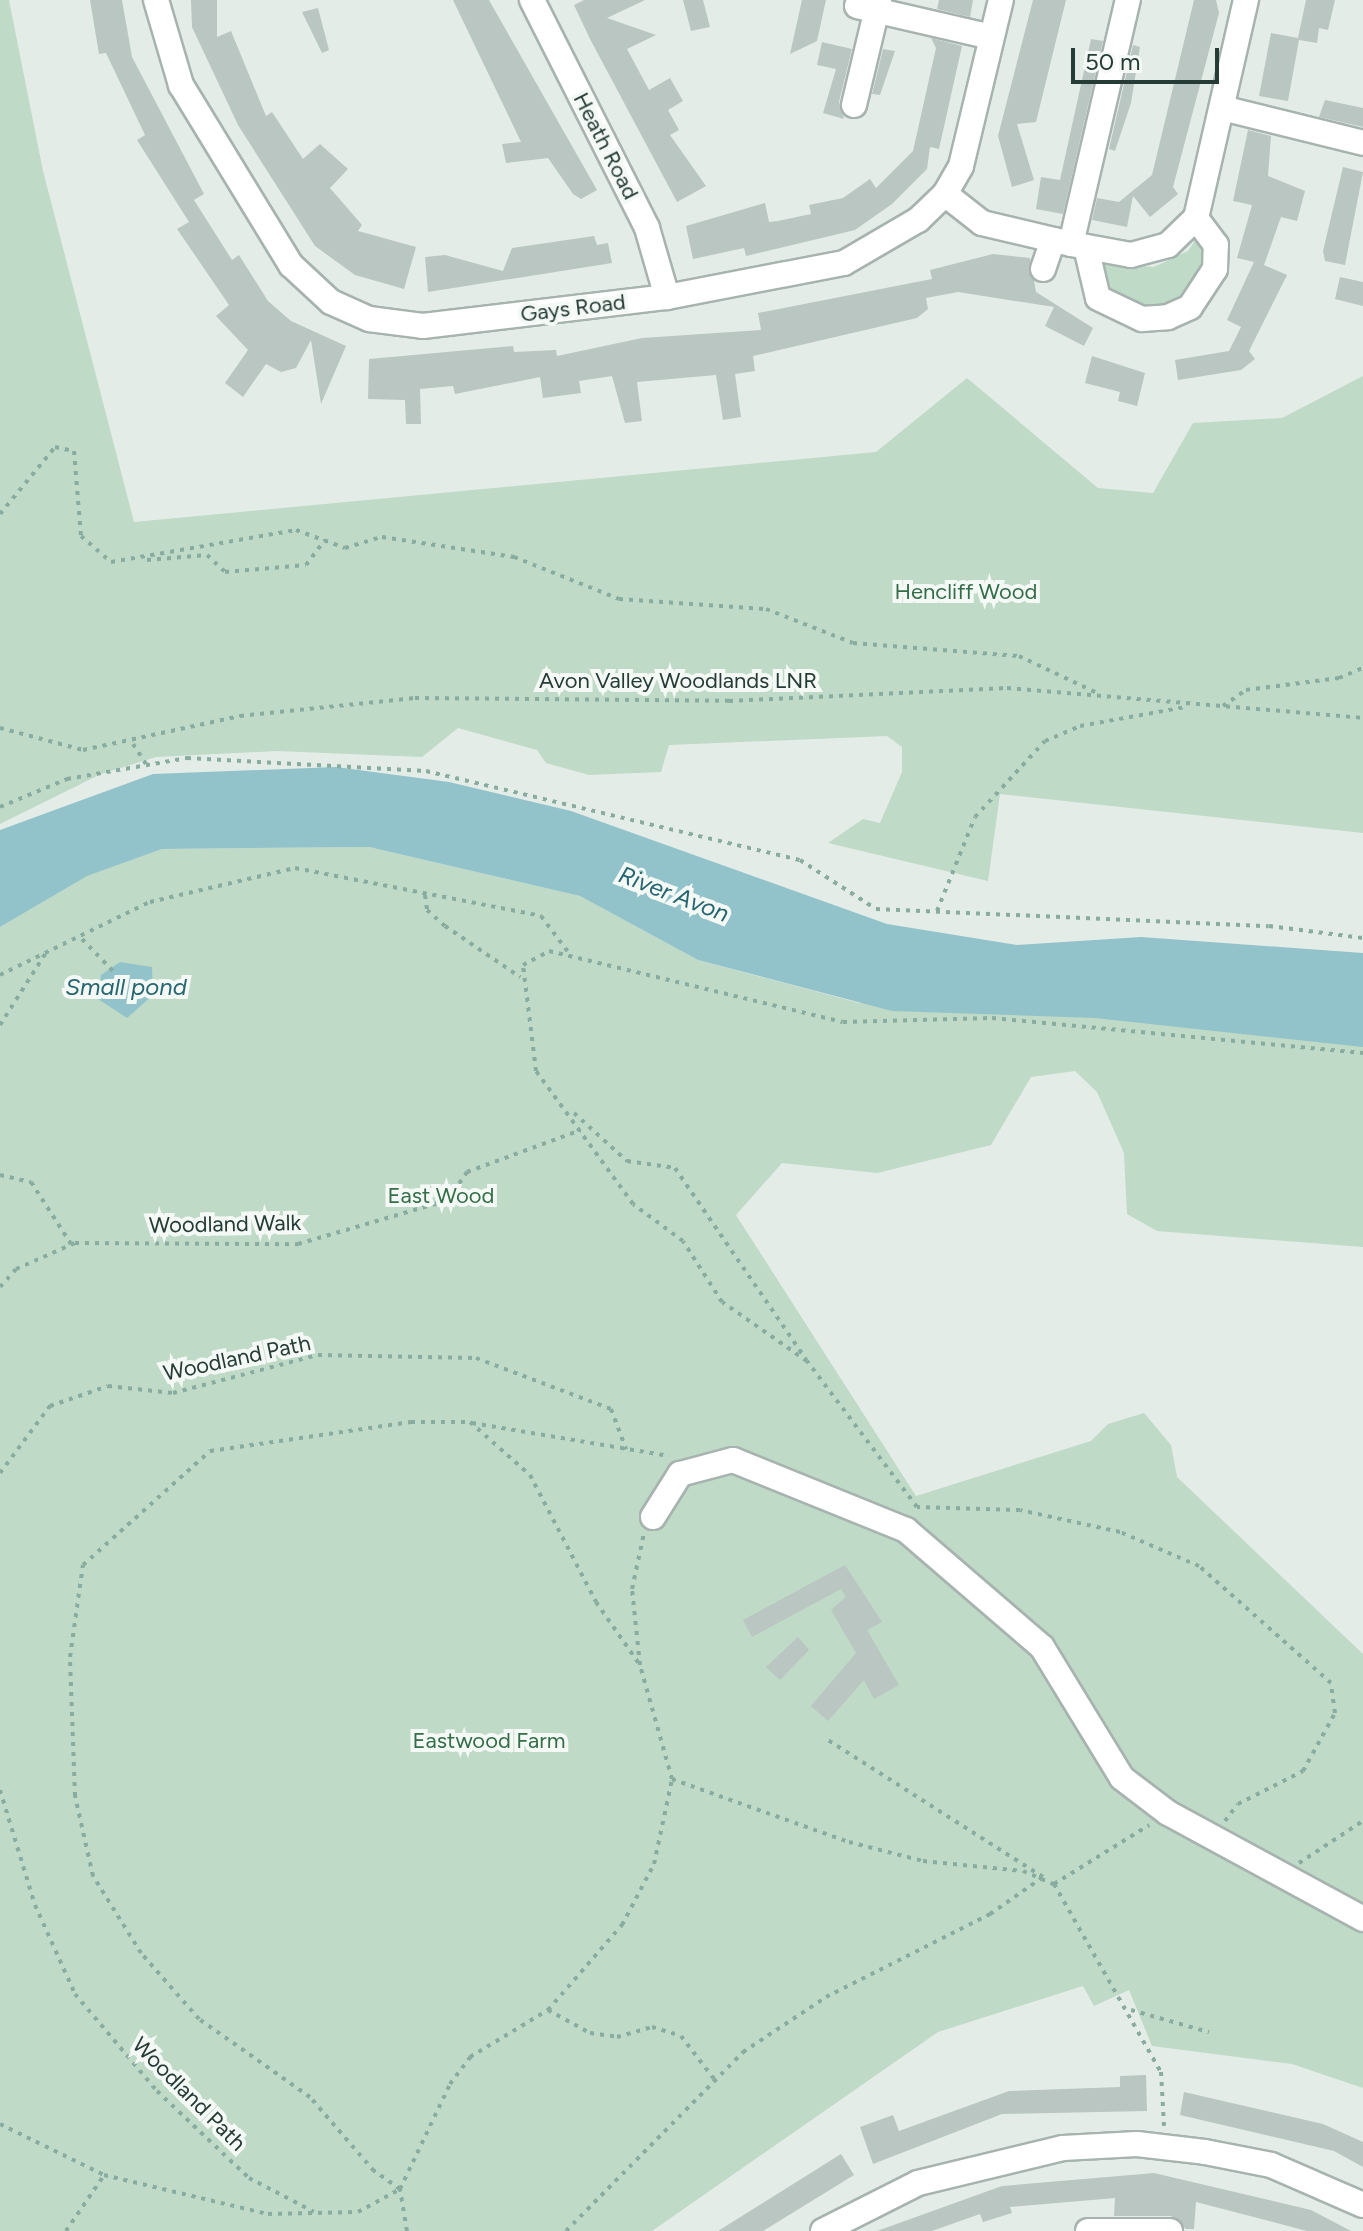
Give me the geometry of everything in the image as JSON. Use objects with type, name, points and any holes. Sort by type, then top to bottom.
[{"type":"street","name":"Gays Road","points":[[156,0],[181,85],[291,265],[331,302],[369,319],[423,326],[667,297],[844,263],[918,220],[945,194],[961,166],[1001,0]]},
{"type":"street","name":"Heath Road","points":[[532,0],[647,228],[667,297]]},
{"type":"street","points":[[1043,269],[1070,244],[1128,0]]},
{"type":"street","points":[[945,194],[982,223],[1070,244],[1131,255],[1168,245],[1196,218],[1246,0]]},
{"type":"street","points":[[854,105],[871,6],[991,37]]},
{"type":"street","points":[[1222,108],[1363,143]]},
{"type":"street","points":[[1070,244],[1098,298],[1142,319],[1168,317],[1190,307],[1215,269],[1216,245],[1196,218]]},
{"type":"street","points":[[653,1517],[680,1474],[705,1463],[759,1465],[906,1530],[1042,1647],[1122,1778],[1168,1813],[1212,1839],[1363,1919]]},
{"type":"street","points":[[823,2231],[918,2183],[987,2161],[1063,2148],[1162,2147],[1271,2165],[1363,2205]]},
{"type":"street","points":[[1088,2231],[1170,2231]]},
{"type":"path","points":[[0,514],[55,447],[74,451],[81,536],[111,562],[207,555],[225,572],[306,565],[325,540]]},
{"type":"path","points":[[145,561],[159,551],[244,535],[296,530],[345,548],[382,537],[514,557],[619,599],[766,609],[853,643],[1019,656],[1105,697]]},
{"type":"path","points":[[1221,707],[1246,690],[1339,678],[1363,668]]},
{"type":"path","name":"Avon Valley Woodlands LNR","points":[[0,728],[83,750],[133,744],[240,716],[415,698],[729,701],[1007,688],[1363,718]]},
{"type":"path","points":[[937,911],[975,817],[1045,741],[1080,726],[1192,705]]},
{"type":"path","points":[[133,744],[146,764]]},
{"type":"path","points":[[0,807],[67,779],[187,758],[426,771],[800,860],[876,909],[937,911],[1042,921],[1269,926],[1363,938]]},
{"type":"path","points":[[0,975],[150,902],[295,868],[541,916],[570,955]]},
{"type":"path","points":[[425,895],[427,910],[445,926],[521,978]]},
{"type":"path","points":[[81,938],[114,972]]},
{"type":"path","points":[[0,1025],[48,949]]},
{"type":"path","points":[[1212,1839],[1238,1804],[1303,1771],[1316,1754],[1335,1713],[1331,1683],[1199,1566],[1133,1538],[1020,1510],[917,1507],[807,1361],[675,1168],[627,1161],[569,1109],[536,1071],[521,978],[534,954],[570,955],[684,990],[843,1022],[992,1018],[1363,1053]]},
{"type":"path","points":[[569,1109],[633,1204],[683,1241],[722,1302],[807,1361]]},
{"type":"path","name":"Woodland Walk","points":[[0,1287],[16,1269],[71,1244],[298,1244],[448,1200],[467,1172],[581,1130]]},
{"type":"path","points":[[0,1175],[31,1182],[71,1244]]},
{"type":"path","name":"Woodland Path","points":[[0,1473],[50,1406],[108,1386],[173,1393],[318,1355],[476,1358],[611,1409],[626,1449]]},
{"type":"path","points":[[407,2231],[400,2189],[374,2171],[310,2097],[199,2019],[117,1915],[93,1876],[75,1796],[70,1657],[83,1565],[210,1451],[411,1422],[470,1422],[705,1463]]},
{"type":"path","points":[[470,1422],[530,1475],[596,1602],[640,1665]]},
{"type":"path","points":[[0,2124],[104,2175],[268,2214],[358,2212],[400,2189],[470,2057],[548,2010],[622,1925],[654,1864],[672,1779],[640,1665],[632,1589],[638,1543],[653,1517]]},
{"type":"path","points":[[825,1738],[1026,1860],[1054,1884],[1131,2010],[1161,2072],[1162,2147]]},
{"type":"path","points":[[672,1779],[849,1842],[1043,1877]]},
{"type":"path","name":"Woodland Path","points":[[0,1790],[35,1905],[75,1994],[157,2091],[249,2178],[315,2213]]},
{"type":"path","points":[[1054,1884],[1168,1813]]},
{"type":"path","points":[[1281,1877],[1363,1821]]},
{"type":"path","points":[[566,2231],[714,2079],[826,1997],[990,1914],[1043,1877]]},
{"type":"path","points":[[548,2010],[590,2033],[617,2037],[652,2027],[681,2036],[714,2079]]},
{"type":"path","points":[[1131,2010],[1209,2032]]},
{"type":"path","points":[[66,2231],[104,2175]]},
{"type":"green space","name":"Hencliff Wood","points":[[0,0],[9,0],[43,171],[134,522],[876,452],[967,378],[1098,488],[1153,493],[1193,423],[1282,418],[1363,376],[1363,833],[1000,794],[988,881],[828,843],[863,819],[880,823],[902,772],[902,747],[887,736],[669,745],[661,772],[589,775],[546,763],[537,750],[458,728],[422,757],[277,751],[156,757],[101,774],[0,824]]},
{"type":"green space","points":[[1198,236],[1204,267],[1185,299],[1142,313],[1104,294],[1095,263],[1154,267],[1188,251]]},
{"type":"green space","name":"Eastwood Farm","points":[[369,847],[580,896],[698,960],[859,1003],[924,999],[1363,1039],[1363,1247],[1157,1231],[1127,1214],[1124,1153],[1097,1092],[1075,1071],[1031,1077],[991,1145],[877,1173],[782,1163],[736,1215],[916,1496],[1091,1441],[1108,1424],[1144,1413],[1171,1445],[1177,1477],[1363,1654],[1363,2088],[1292,2064],[1152,2046],[1129,1990],[1094,2006],[1083,1986],[938,2032],[652,2231],[0,2231],[0,927],[86,876],[162,849]]},
{"type":"water","name":"River Avon","points":[[336,767],[449,782],[571,811],[887,924],[1017,945],[1141,937],[1363,953],[1363,1047],[1095,1018],[892,1011],[698,960],[580,896],[369,847],[162,849],[87,876],[0,927],[0,830],[153,774]]},
{"type":"water","name":"Small pond","points":[[120,962],[152,967],[153,995],[127,1018],[98,999],[101,975]]},
{"type":"building","points":[[90,0],[122,0],[132,57],[204,194],[194,200],[232,260],[239,255],[268,301],[291,321],[346,346],[321,404],[311,340],[296,368],[281,372],[266,364],[243,397],[225,383],[248,350],[216,316],[229,305],[177,229],[189,222],[137,140],[145,135],[106,53],[99,54]]},
{"type":"building","points":[[191,0],[217,0],[217,37],[231,31],[266,116],[272,112],[303,159],[320,144],[348,169],[330,188],[362,225],[358,231],[416,247],[404,289],[355,275],[315,246],[238,125],[192,27]]},
{"type":"building","points":[[453,0],[489,0],[597,190],[581,199],[573,194],[548,158],[506,163],[502,144],[521,142]]},
{"type":"building","points":[[584,0],[645,0],[607,18],[656,35],[627,49],[649,90],[670,78],[683,101],[668,110],[679,130],[670,135],[706,186],[677,202],[574,5]]},
{"type":"building","points":[[683,0],[703,0],[710,27],[691,31]]},
{"type":"building","points":[[802,0],[826,0],[817,41],[790,54]]},
{"type":"building","points":[[939,0],[973,0],[970,17],[937,9]]},
{"type":"building","points":[[1033,0],[1066,0],[1036,122],[1017,124],[1034,180],[1012,187],[998,136]]},
{"type":"building","points":[[1194,0],[1216,0],[1219,13],[1173,187],[1178,194],[1150,217],[1133,196],[1127,227],[1092,220],[1097,198],[1119,202],[1152,175]]},
{"type":"building","points":[[1306,0],[1335,0],[1328,30],[1319,28],[1317,43],[1299,40],[1288,101],[1259,96],[1271,33],[1298,38]]},
{"type":"building","points":[[318,8],[329,50],[322,53],[302,12]]},
{"type":"building","points":[[931,38],[962,46],[939,149],[930,147],[927,169],[892,204],[855,230],[746,256],[744,248],[693,259],[686,226],[765,203],[769,222],[778,221],[811,214],[809,205],[843,198],[870,179],[876,188],[913,151],[936,48]]},
{"type":"building","points":[[1091,39],[1103,41],[1063,214],[1036,209],[1041,177],[1060,180]]},
{"type":"building","points":[[822,42],[852,49],[839,102],[844,119],[823,113],[836,69],[817,65]]},
{"type":"building","points":[[1133,45],[1140,47],[1131,103],[1115,151],[1109,149]]},
{"type":"building","points":[[883,49],[895,51],[880,95],[872,94]]},
{"type":"building","points":[[1325,100],[1363,108],[1363,127],[1319,117]]},
{"type":"building","points":[[1248,130],[1271,136],[1268,176],[1305,191],[1297,221],[1281,217],[1264,265],[1287,275],[1249,351],[1255,359],[1241,370],[1178,380],[1175,360],[1229,351],[1241,327],[1227,320],[1254,262],[1237,258],[1252,205],[1233,201]]},
{"type":"building","points":[[1343,167],[1363,172],[1345,265],[1325,261],[1323,251]]},
{"type":"building","points":[[594,236],[597,245],[608,243],[612,263],[428,292],[425,257],[445,255],[503,271],[512,248]]},
{"type":"building","points":[[993,254],[1030,258],[1036,292],[1093,328],[1084,346],[1045,326],[1054,307],[958,292],[926,298],[928,309],[917,318],[753,356],[755,371],[735,374],[741,417],[723,420],[716,375],[637,382],[642,421],[625,423],[612,376],[579,381],[581,393],[543,398],[540,377],[455,394],[453,386],[420,389],[421,424],[406,424],[405,400],[368,399],[369,359],[513,346],[514,352],[556,350],[557,356],[642,338],[761,330],[758,313],[932,279],[930,270]]},
{"type":"building","points":[[1340,277],[1363,282],[1363,306],[1335,299]]},
{"type":"building","points":[[1092,356],[1145,373],[1137,406],[1118,401],[1120,392],[1085,383]]},
{"type":"building","points":[[845,1565],[882,1622],[867,1630],[899,1685],[874,1699],[864,1680],[828,1721],[811,1706],[856,1653],[831,1610],[846,1597],[841,1589],[752,1637],[743,1620]]},
{"type":"building","points":[[798,1637],[809,1650],[780,1680],[766,1667]]},
{"type":"building","points":[[1146,2075],[1147,2111],[1002,2114],[873,2164],[860,2127],[893,2115],[899,2131],[1009,2091],[1120,2087],[1120,2076]]},
{"type":"building","points":[[1184,2092],[1323,2124],[1363,2142],[1363,2167],[1334,2151],[1180,2115]]},
{"type":"building","points":[[841,2154],[854,2175],[763,2231],[718,2231]]},
{"type":"building","points":[[1154,2173],[1311,2210],[1351,2231],[1307,2231],[1196,2202],[1194,2229],[1186,2229],[1171,2216],[1114,2216],[1115,2198],[1010,2207],[1012,2213],[983,2222],[980,2214],[932,2231],[877,2231],[1002,2186]]},
{"type":"park label","name":"East Wood","points":[[441,1196]]}]
